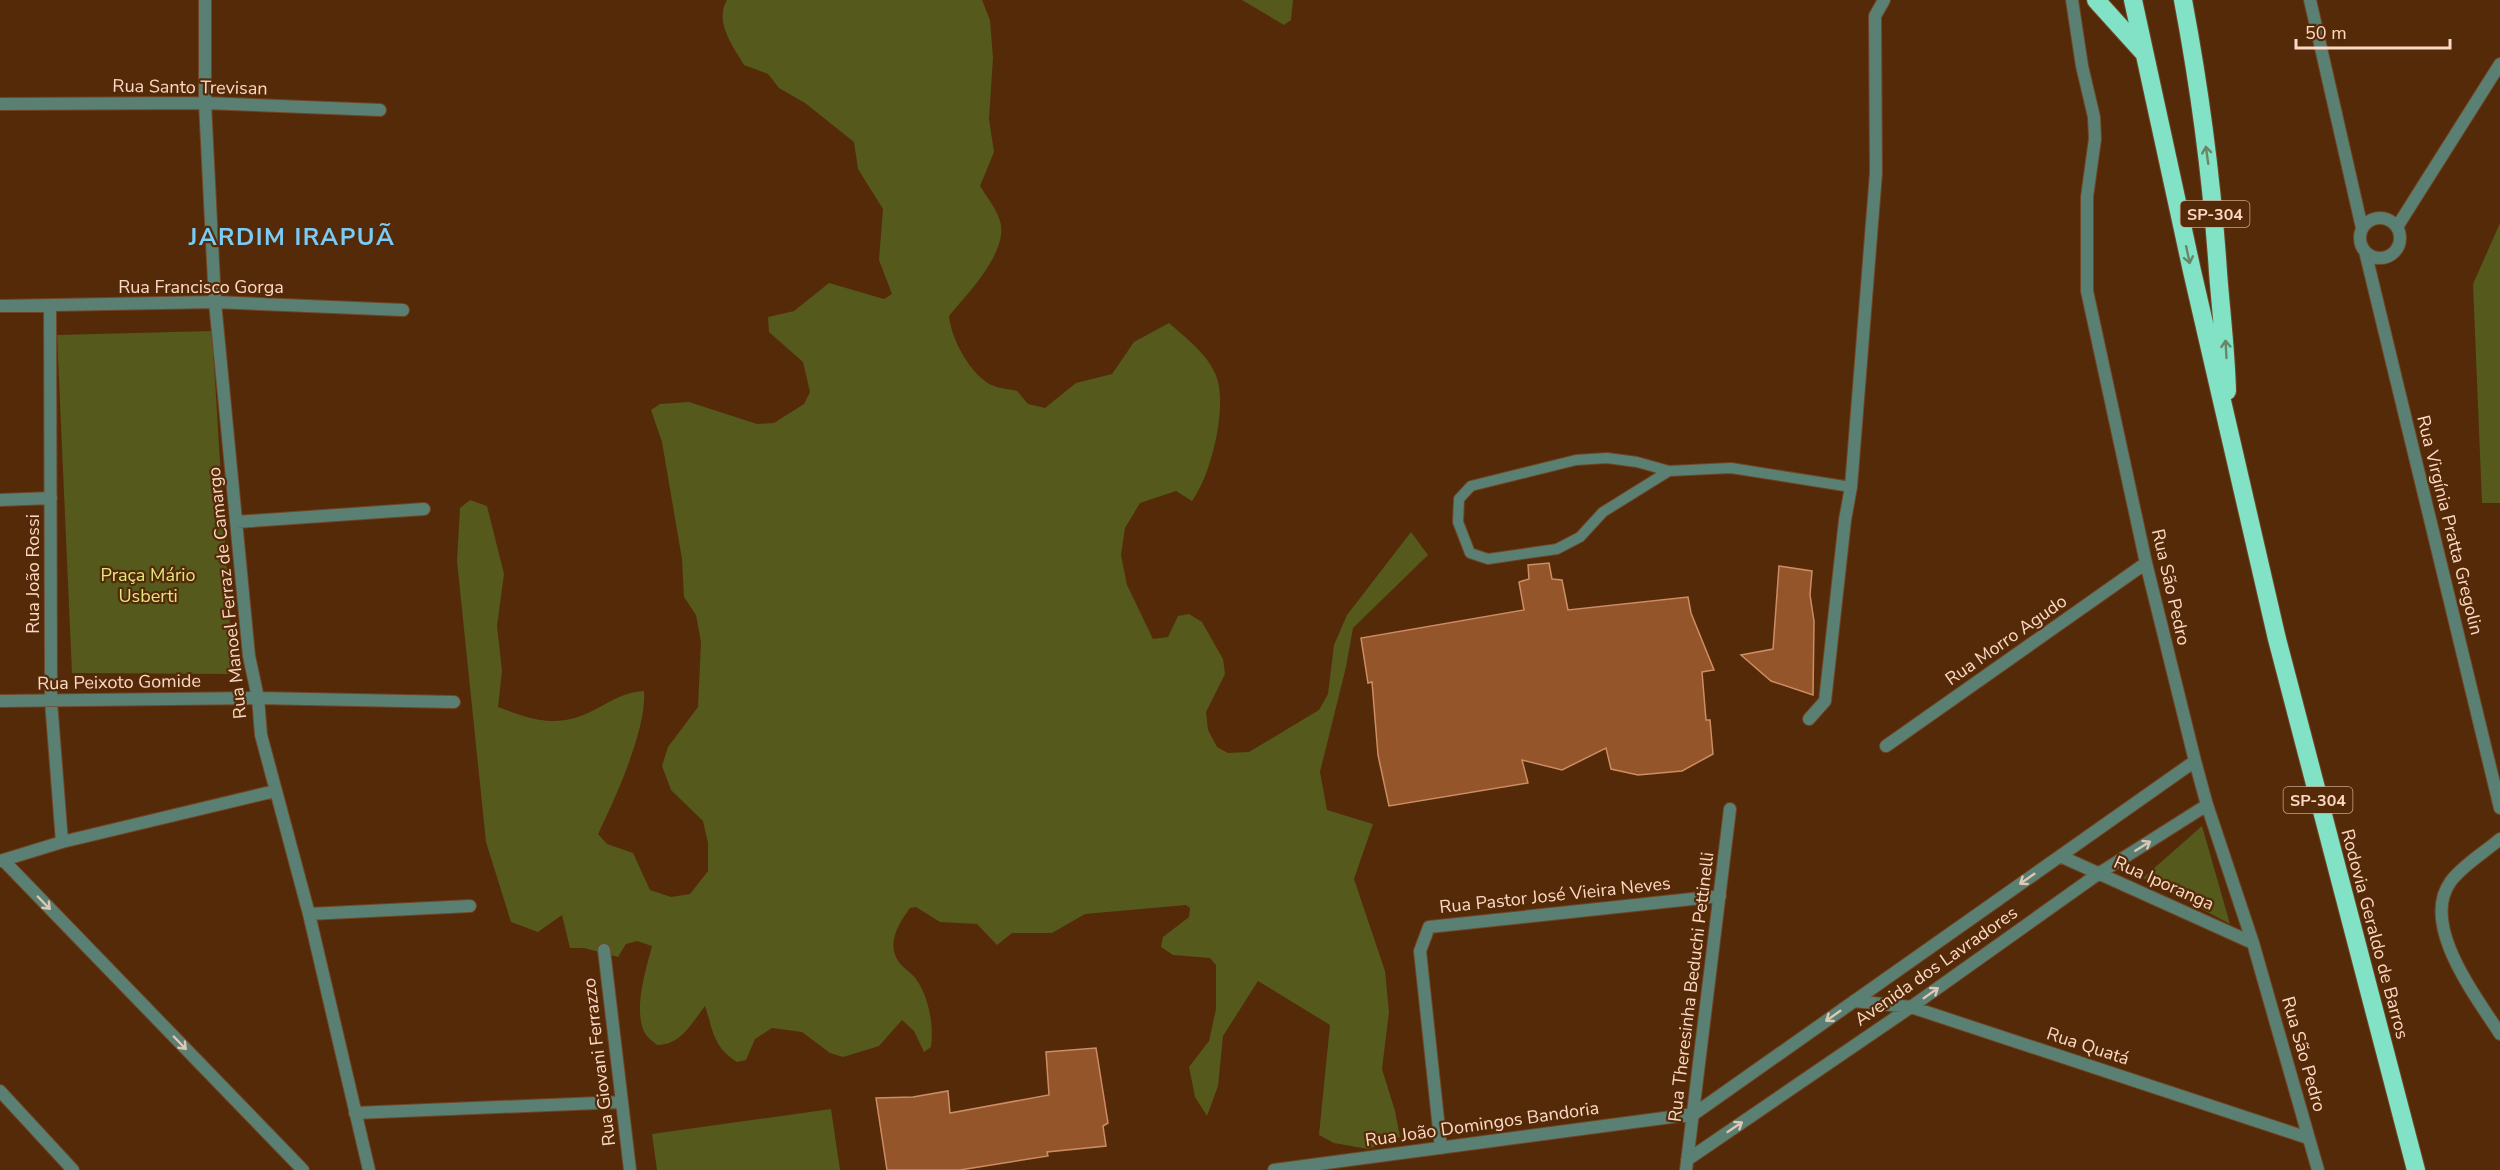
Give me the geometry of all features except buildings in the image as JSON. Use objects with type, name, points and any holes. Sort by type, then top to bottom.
[{"type":"highway","points":[[2096,0],[2145,54]]},
{"type":"highway","name":"Rodovia Geraldo de Barros","points":[[2133,0],[2227,429],[2277,639],[2416,1170]]},
{"type":"highway","name":"Rodovia Geraldo de Barros","points":[[2183,0],[2216,225],[2218,273],[2226,348],[2227,429]]},
{"type":"street","name":"Rua Manoel Ferraz de Camargo","points":[[205,0],[205,103],[215,302],[249,656],[258,698],[261,735],[309,914],[369,1170]]},
{"type":"street","points":[[1809,719],[1825,701],[1845,520],[1851,487],[1876,173],[1875,16],[1884,0]]},
{"type":"street","name":"Rua São Pedro","points":[[2073,0],[2082,66],[2094,117],[2095,139],[2087,197],[2087,291],[2146,563],[2195,761],[2207,805],[2253,943],[2318,1170]]},
{"type":"street","points":[[2310,0],[2362,228],[2361,244],[2365,251],[2381,259],[2392,255],[2400,245],[2401,239],[2394,222],[2383,218],[2371,220],[2362,228]]},
{"type":"street","points":[[2397,227],[2500,64]]},
{"type":"street","name":"Rua Santo Trevisan","points":[[0,104],[205,103],[380,110]]},
{"type":"street","name":"Rua Virgínia Pratta Gregolin","points":[[2365,251],[2500,808]]},
{"type":"street","name":"Rua Francisco Gorga","points":[[0,306],[215,302],[403,310]]},
{"type":"street","name":"Rua João Rossi","points":[[50,306],[51,701],[62,842]]},
{"type":"street","points":[[0,500],[51,498]]},
{"type":"street","points":[[236,522],[424,509]]},
{"type":"street","name":"Rua Morro Agudo","points":[[1886,746],[2146,563]]},
{"type":"street","name":"Rua Peixoto Gomide","points":[[0,701],[258,698],[454,702]]},
{"type":"street","name":"Avenida dos Lavradores","points":[[1694,1114],[2195,761]]},
{"type":"street","points":[[275,791],[62,842],[2,861],[303,1170]]},
{"type":"street","name":"Avenida dos Lavradores","points":[[1687,1165],[2098,874],[2207,805]]},
{"type":"street","name":"Rua Theresinha Beduchi Pettinelli","points":[[1687,1165],[1730,809]]},
{"type":"street","points":[[2500,839],[2452,879],[2442,895],[2441,914],[2450,949],[2500,1034]]},
{"type":"street","name":"Rua Iporanga","points":[[2060,856],[2253,943]]},
{"type":"street","name":"Rua Pastor José Vieira Neves","points":[[1441,1148],[1420,951],[1429,927],[1720,896]]},
{"type":"street","points":[[309,914],[470,906]]},
{"type":"street","name":"Rua Giovani Ferrazzo","points":[[604,950],[630,1170]]},
{"type":"street","name":"Rua Quatá","points":[[1854,1002],[1911,1007],[2308,1138]]},
{"type":"street","points":[[0,1091],[74,1170]]},
{"type":"street","points":[[355,1113],[622,1102]]},
{"type":"street","name":"Rua João Domingos Bandoria","points":[[1274,1170],[1694,1114]]},
{"type":"lane","points":[[1669,471],[1603,512],[1580,537],[1557,549],[1488,559],[1470,553],[1458,522],[1459,499],[1471,486],[1576,460],[1606,458],[1637,462],[1669,471],[1731,468],[1851,487]]},
{"type":"green space","points":[[727,0],[982,0],[990,20],[993,58],[989,119],[994,152],[980,186],[999,218],[1001,230],[994,257],[949,316],[954,336],[964,357],[986,382],[1017,391],[1028,404],[1045,408],[1076,383],[1112,374],[1134,342],[1169,323],[1209,362],[1217,378],[1220,407],[1211,459],[1199,490],[1192,501],[1176,491],[1140,503],[1125,528],[1121,555],[1127,585],[1153,639],[1168,637],[1178,616],[1189,614],[1202,622],[1223,659],[1225,674],[1206,712],[1208,730],[1217,747],[1228,753],[1249,752],[1319,710],[1328,694],[1334,645],[1347,615],[1411,532],[1428,555],[1353,628],[1346,667],[1320,772],[1327,810],[1373,824],[1354,879],[1385,971],[1389,1012],[1382,1069],[1395,1111],[1400,1137],[1368,1149],[1334,1143],[1319,1135],[1330,1025],[1258,981],[1223,1036],[1218,1086],[1207,1116],[1195,1097],[1189,1067],[1209,1041],[1216,1009],[1216,965],[1210,958],[1173,955],[1161,947],[1163,937],[1189,917],[1190,908],[1186,905],[1085,914],[1052,933],[1012,933],[997,945],[977,924],[940,922],[916,907],[910,908],[896,932],[894,952],[899,962],[916,979],[924,994],[931,1021],[931,1047],[924,1052],[914,1031],[902,1020],[879,1046],[843,1057],[830,1053],[802,1032],[772,1028],[755,1039],[746,1060],[737,1062],[718,1044],[705,1006],[685,1032],[673,1041],[657,1045],[646,1035],[642,1026],[640,1004],[652,946],[637,941],[626,944],[618,957],[584,948],[570,948],[562,915],[538,932],[511,922],[486,842],[457,561],[460,508],[470,500],[487,506],[504,574],[497,626],[502,671],[498,707],[536,719],[559,721],[583,715],[625,695],[644,691],[644,707],[635,744],[621,783],[598,834],[607,844],[633,853],[650,890],[671,897],[690,894],[708,871],[708,843],[703,821],[671,790],[662,766],[668,747],[698,707],[701,642],[696,615],[684,597],[682,559],[662,442],[651,410],[660,404],[689,402],[757,424],[774,423],[804,404],[810,392],[803,362],[769,332],[768,317],[794,311],[829,283],[884,299],[892,294],[879,260],[883,209],[858,169],[854,142],[805,103],[779,88],[768,74],[744,65],[726,34],[723,17]]},
{"type":"green space","points":[[1242,0],[1293,0],[1291,20],[1284,25]]},
{"type":"green space","points":[[2500,223],[2500,503],[2482,503],[2473,284]]},
{"type":"green space","name":"Praça Mário Usberti","points":[[212,331],[233,674],[72,673],[57,335]]},
{"type":"green space","points":[[2202,826],[2230,924],[2143,878]]},
{"type":"green space","points":[[831,1109],[840,1170],[657,1170],[652,1134]]},
{"type":"district","name":"JARDIM IRAPUÃ","points":[[292,237]]}]
